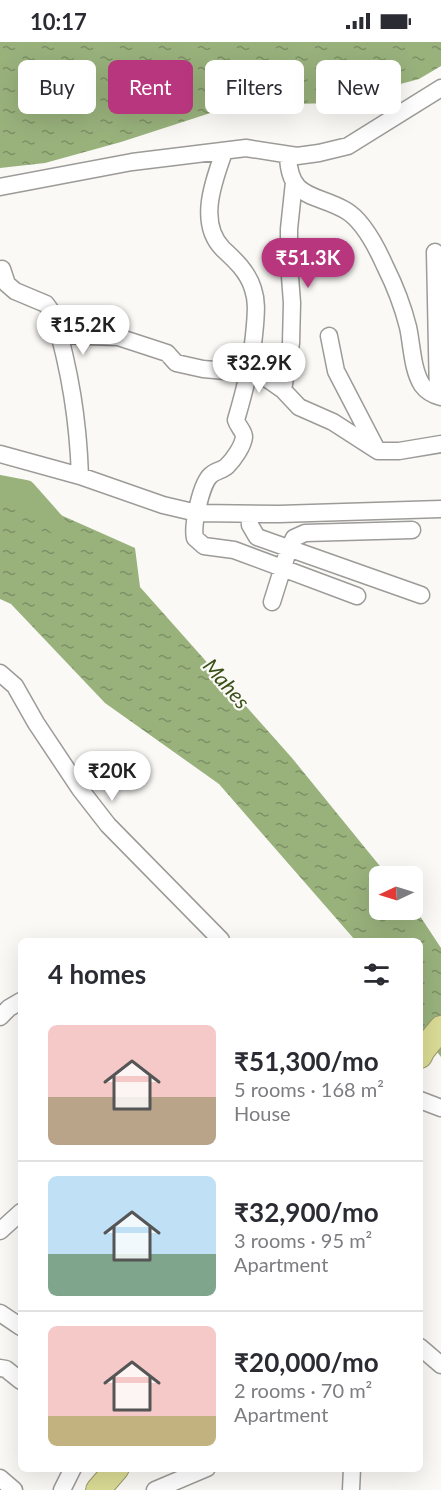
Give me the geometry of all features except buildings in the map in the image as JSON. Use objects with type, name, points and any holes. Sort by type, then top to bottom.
[{"type":"highway","points":[[423,1052],[441,1028]]},
{"type":"highway","points":[[100,1490],[114,1472]]},
{"type":"street","points":[[0,187],[132,162],[246,148],[288,155],[319,153],[348,146],[441,88]]},
{"type":"street","points":[[224,152],[213,183],[210,223],[221,247],[242,267],[253,287],[257,307],[250,373],[236,420],[244,439],[227,466],[211,475],[206,481],[193,530],[195,538],[204,546],[234,550],[357,596]]},
{"type":"street","points":[[288,155],[289,168],[294,182],[304,193],[347,211],[367,232],[386,268],[407,324],[418,377],[430,393],[440,397],[435,252]]},
{"type":"street","points":[[283,390],[291,343],[289,229],[294,182]]},
{"type":"street","points":[[2,269],[7,284],[15,291],[46,304],[54,315],[74,399],[80,476]]},
{"type":"street","points":[[60,335],[118,337],[167,353],[176,363],[203,369],[260,374],[283,390],[299,407],[333,422],[378,451],[399,451],[441,444]]},
{"type":"street","points":[[329,336],[336,370],[378,451]]},
{"type":"street","points":[[0,454],[80,476],[163,506],[197,513],[249,514],[441,509]]},
{"type":"street","points":[[249,514],[250,525],[257,537],[421,595]]},
{"type":"street","points":[[272,602],[294,538],[305,533],[412,530]]},
{"type":"street","points":[[0,673],[15,686],[36,723],[80,789],[108,825],[218,938]]},
{"type":"street","points":[[0,1017],[18,1003]]},
{"type":"street","points":[[423,1101],[441,1108]]},
{"type":"street","points":[[0,1231],[18,1215]]},
{"type":"street","points":[[0,1312],[18,1325]]},
{"type":"street","points":[[423,1350],[441,1365]]},
{"type":"street","points":[[0,1368],[6,1369],[18,1379]]},
{"type":"street","points":[[62,1490],[71,1472]]},
{"type":"street","points":[[155,1490],[198,1472]]},
{"type":"street","points":[[351,1490],[352,1472]]},
{"type":"street","points":[[0,1478],[14,1490]]},
{"type":"water","points":[[0,42],[441,42],[441,66],[419,79],[401,84],[401,60],[316,60],[316,103],[304,104],[304,60],[205,60],[205,114],[207,114],[121,142],[45,163],[0,168]]},
{"type":"water","points":[[0,488],[135,548],[140,587],[292,758],[380,866],[369,866],[369,920],[422,920],[441,948],[441,1057],[423,1033],[423,938],[353,938],[219,784],[105,703],[11,604],[0,599]]},
{"type":"waterway","name":"Mahes","points":[[0,485],[26,490],[56,524]]}]
